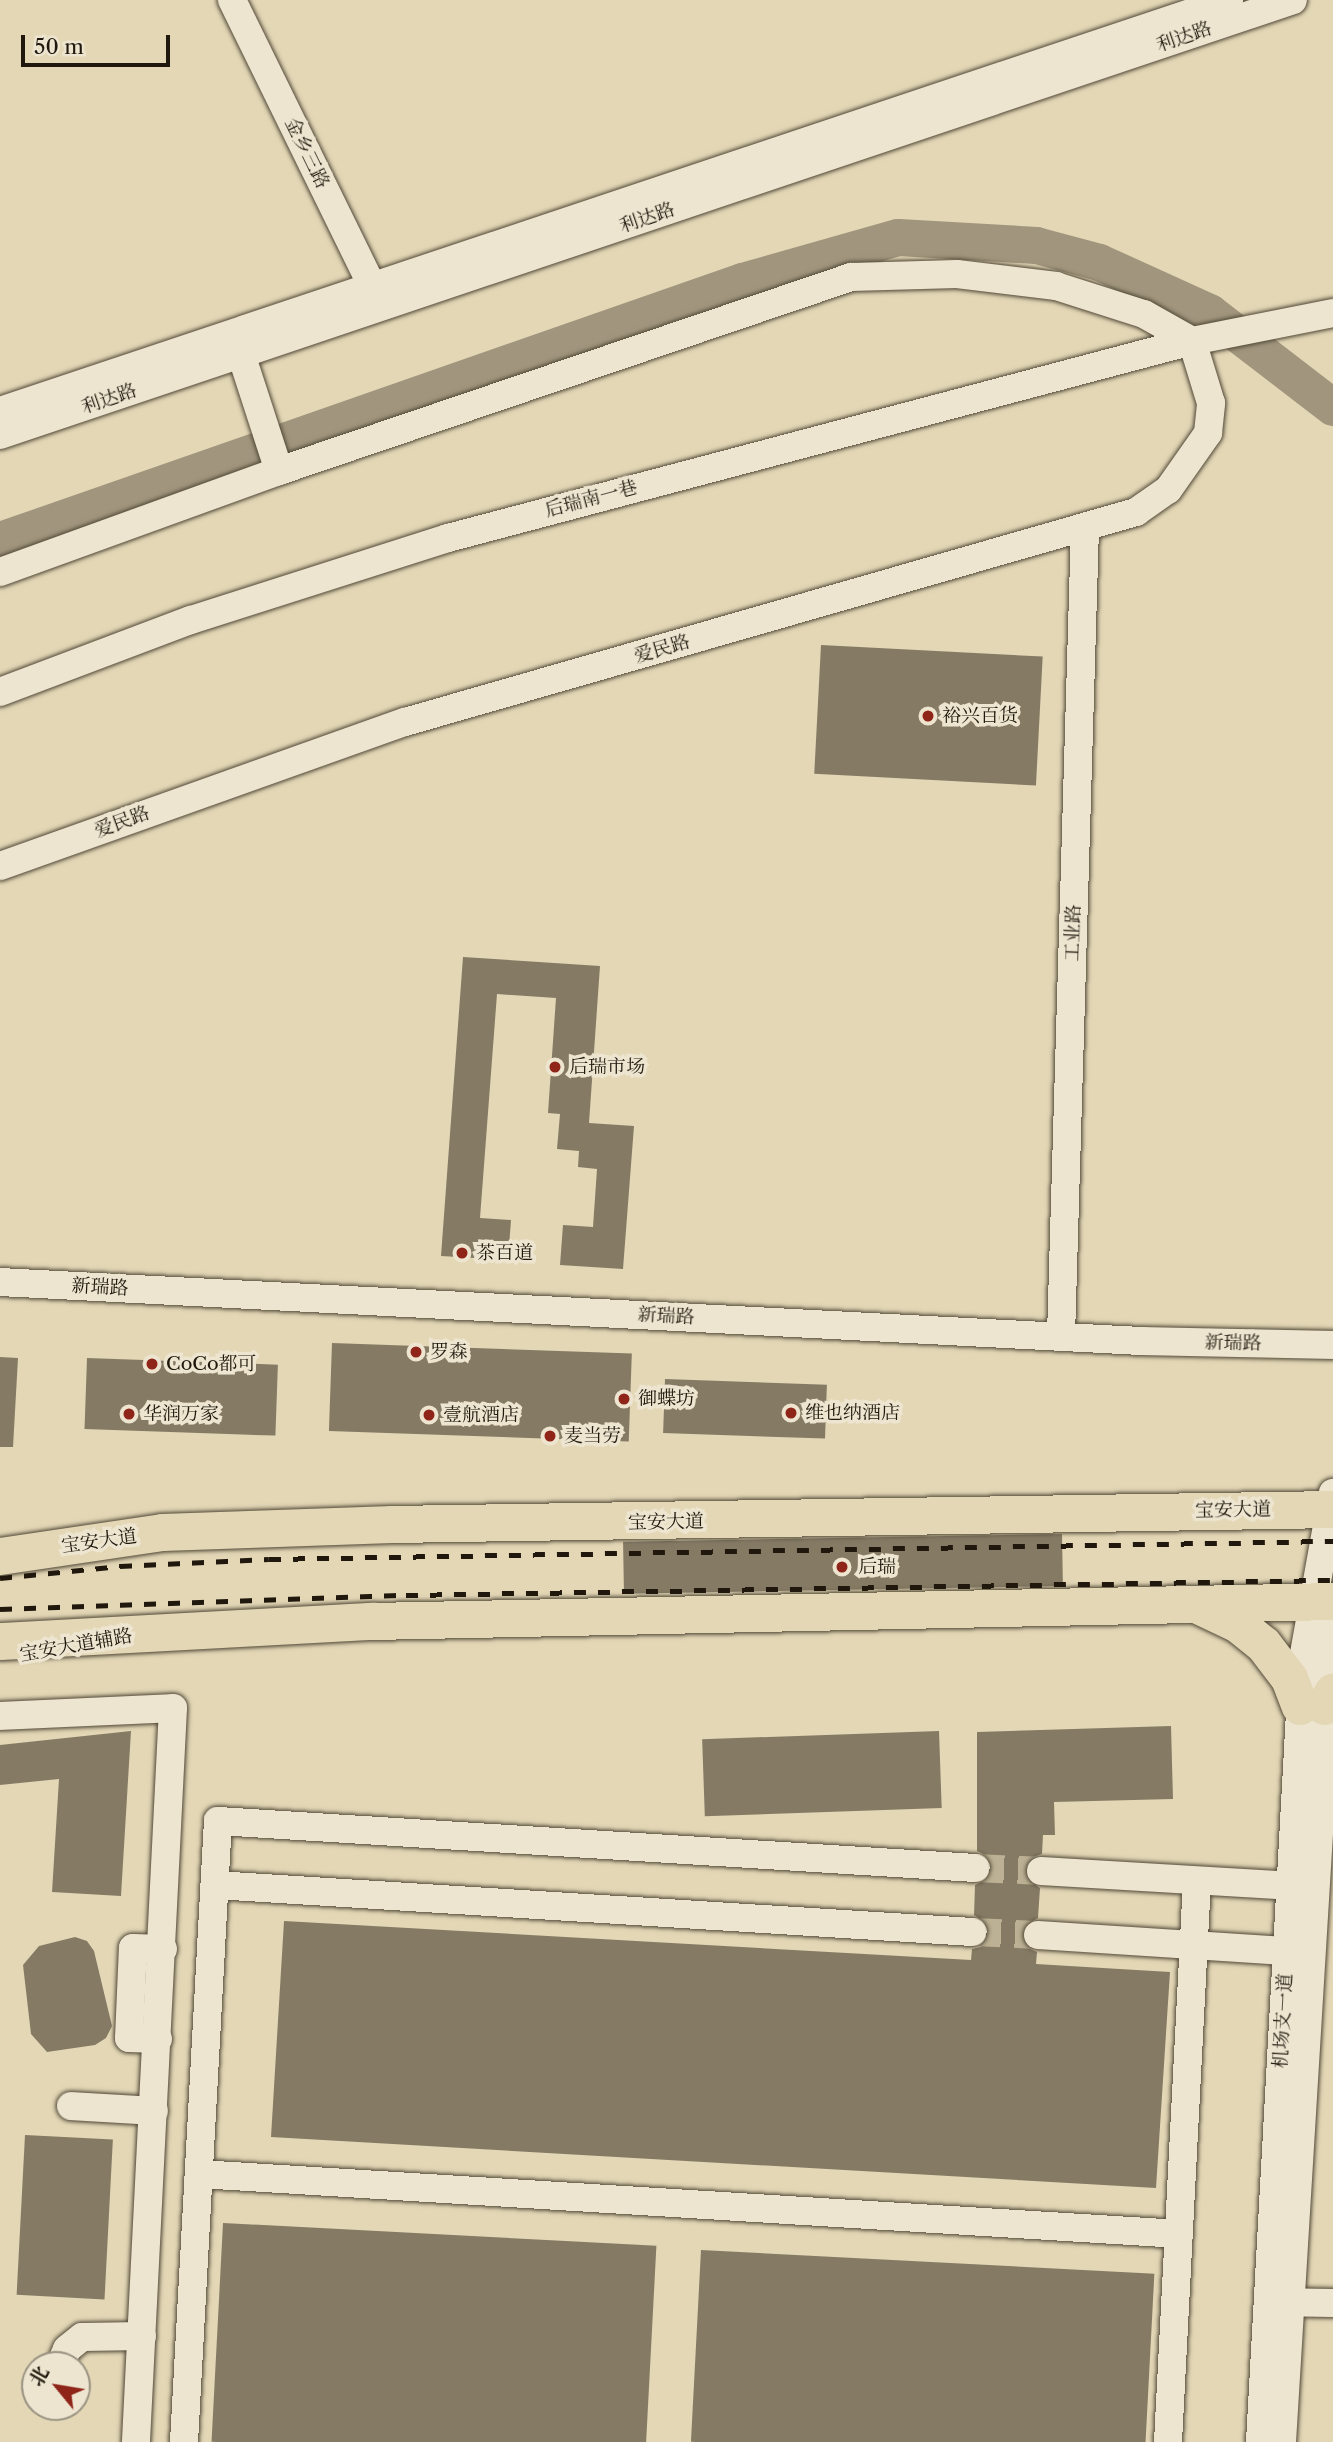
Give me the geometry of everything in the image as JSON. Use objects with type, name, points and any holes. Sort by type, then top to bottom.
[{"type":"main road","name":"宝安大道","points":[[0,1556],[162,1532],[392,1524],[1332,1503]]},
{"type":"main road","points":[[0,1530],[162,1532]]},
{"type":"main road","points":[[0,1641],[372,1620],[1326,1601]]},
{"type":"main road","points":[[1185,1604],[1222,1615],[1264,1644],[1289,1678],[1319,1701]]},
{"type":"main road","name":"宝安大道辅路","points":[[0,1660],[152,1632]]},
{"type":"street","name":"金乡三路","points":[[232,0],[377,296]]},
{"type":"street","name":"利达路","points":[[0,435],[241,354],[377,296],[1228,0]]},
{"type":"street","name":"利达路","points":[[0,411],[377,296],[1293,0]]},
{"type":"street","points":[[0,572],[279,471],[851,277],[957,274],[1056,286],[1144,314],[1192,341]]},
{"type":"street","name":"后瑞南一巷","points":[[0,692],[191,620],[448,538],[1192,341],[1333,313]]},
{"type":"street","name":"爱民路","points":[[0,866],[405,722],[1085,529],[1136,512],[1168,490],[1208,433],[1211,403],[1192,341]]},
{"type":"street","points":[[241,354],[279,471]]},
{"type":"street","name":"工业路","points":[[1061,1336],[1085,529]]},
{"type":"street","name":"新瑞路","points":[[0,1282],[1061,1336],[1333,1345]]},
{"type":"street","name":"机场支一道","points":[[1282,2442],[1279,2302],[1302,1887],[1319,1701],[1332,1503]]},
{"type":"street","points":[[0,1716],[173,1708],[163,1949],[136,2442]]},
{"type":"street","points":[[184,2442],[218,1821],[976,1867]]},
{"type":"street","points":[[1041,1871],[1302,1887]]},
{"type":"street","points":[[1168,2442],[1197,1881]]},
{"type":"street","points":[[215,1885],[973,1932]]},
{"type":"street","points":[[1038,1935],[1298,1952]]},
{"type":"street","points":[[71,2106],[154,2111]]},
{"type":"street","points":[[199,2174],[1179,2234]]},
{"type":"street","points":[[1279,2302],[1333,2302]]},
{"type":"street","name":"机场支一道","points":[[1260,2442],[1279,2302]]},
{"type":"street","points":[[66,2351],[82,2337],[142,2336]]},
{"type":"building","name":"裕兴百货","points":[[821,645],[1043,657],[1036,785],[814,774]]},
{"type":"building","points":[[463,957],[600,966],[589,1123],[634,1126],[623,1269],[560,1265],[563,1225],[593,1227],[597,1169],[578,1167],[579,1151],[557,1149],[560,1114],[548,1113],[556,998],[497,994],[480,1218],[511,1220],[508,1260],[441,1256]]},
{"type":"building","points":[[332,1343],[632,1353],[629,1441],[329,1431]]},
{"type":"building","points":[[0,1357],[18,1358],[13,1447],[0,1447]]},
{"type":"building","points":[[87,1358],[278,1365],[275,1436],[85,1429]]},
{"type":"building","points":[[665,1379],[827,1385],[825,1439],[663,1433]]},
{"type":"building","name":"后瑞","points":[[1062,1534],[1063,1586],[624,1594],[623,1542]]},
{"type":"building","points":[[1171,1726],[1173,1799],[1054,1802],[1055,1835],[1043,1835],[1042,1854],[1033,1857],[1025,1869],[1027,1879],[1040,1888],[1038,1918],[1025,1925],[1021,1935],[1028,1948],[1037,1952],[1036,1964],[1170,1972],[1156,2188],[271,2137],[284,1921],[971,1960],[972,1949],[981,1947],[989,1934],[988,1924],[974,1915],[975,1885],[989,1878],[993,1868],[986,1855],[977,1851],[977,1732]]},
{"type":"building","points":[[131,1731],[121,1896],[52,1892],[59,1779],[0,1785],[0,1745]]},
{"type":"building","points":[[939,1731],[942,1808],[705,1816],[702,1739]]},
{"type":"building","points":[[75,1937],[87,1941],[94,1951],[112,2026],[106,2038],[95,2045],[47,2052],[31,2034],[23,1965],[39,1946]]},
{"type":"building","points":[[25,2135],[113,2140],[105,2299],[17,2295]]},
{"type":"building","points":[[223,2223],[656,2246],[646,2442],[212,2442]]},
{"type":"building","points":[[701,2250],[1154,2274],[1146,2442],[691,2442]]},
{"type":"waterway","points":[[0,540],[742,281],[898,237],[1036,245],[1099,262],[1209,312],[1333,407]]},
{"type":"tunnel","points":[[976,1868],[1041,1871]]},
{"type":"tunnel","points":[[973,1932],[1038,1935]]},
{"type":"railway","points":[[0,1578],[120,1566],[269,1559],[1333,1541]]},
{"type":"railway","points":[[0,1609],[406,1595],[1333,1580]]},
{"type":"place","name":"裕兴百货","points":[[928,716]]},
{"type":"place","name":"后瑞市场","points":[[555,1067]]},
{"type":"place","name":"茶百道","points":[[462,1253]]},
{"type":"place","name":"罗森","points":[[416,1352]]},
{"type":"place","name":"CoCo都可","points":[[152,1364]]},
{"type":"place","name":"御蝶坊","points":[[624,1399]]},
{"type":"place","name":"维也纳酒店","points":[[791,1413]]},
{"type":"place","name":"华润万家","points":[[129,1414]]},
{"type":"place","name":"壹航酒店","points":[[429,1415]]},
{"type":"place","name":"麦当劳","points":[[550,1436]]},
{"type":"place","name":"后瑞","points":[[842,1567]]}]
